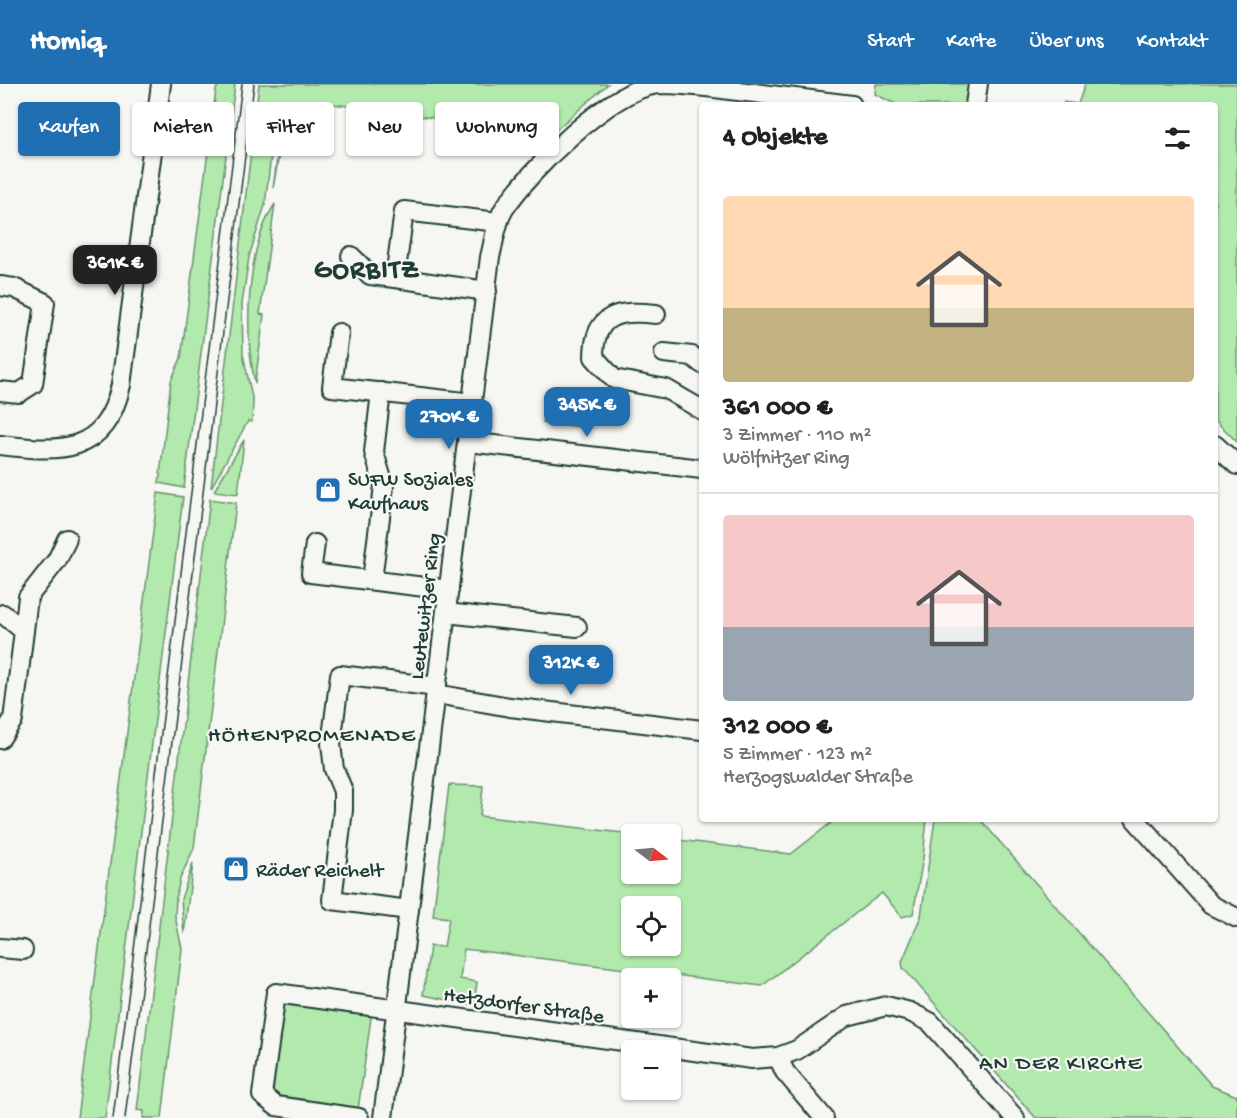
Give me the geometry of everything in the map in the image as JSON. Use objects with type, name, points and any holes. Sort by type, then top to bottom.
[{"type":"street","points":[[0,445],[57,450],[76,446],[94,435],[113,413],[121,385],[160,84]]},
{"type":"street","name":"Leutewitzer Ring","points":[[383,1118],[490,257],[503,210],[538,167],[588,122],[619,99],[657,84],[696,86],[827,102]]},
{"type":"street","points":[[975,102],[978,84]]},
{"type":"street","points":[[395,278],[404,211],[498,222]]},
{"type":"street","points":[[351,256],[370,275],[487,291]]},
{"type":"street","points":[[0,286],[14,288],[45,303],[33,384],[19,393],[0,391]]},
{"type":"street","points":[[656,314],[627,311],[615,315],[602,325],[594,339],[594,357],[614,379],[666,389],[699,404]]},
{"type":"street","points":[[339,333],[332,387],[473,403]]},
{"type":"street","points":[[664,353],[692,356],[699,362]]},
{"type":"street","points":[[372,580],[384,486],[374,452],[381,392]]},
{"type":"street","points":[[468,442],[699,469]]},
{"type":"street","points":[[1218,448],[1237,465]]},
{"type":"street","points":[[0,739],[13,720],[28,597],[57,560],[67,539]]},
{"type":"street","points":[[315,544],[311,573],[449,590]]},
{"type":"street","points":[[446,613],[577,627]]},
{"type":"street","points":[[3,614],[24,631]]},
{"type":"street","points":[[409,910],[332,900],[343,810],[342,791],[334,769],[331,744],[340,675],[510,706],[699,730]]},
{"type":"street","points":[[1138,822],[1211,905],[1237,918]]},
{"type":"street","points":[[0,948],[23,950]]},
{"type":"street","name":"Hetzdorfer Straße","points":[[291,1113],[276,1107],[262,1095],[276,993],[752,1059],[778,1058],[797,1050],[846,1016],[886,1006],[910,1012],[930,1022],[1015,1118]]},
{"type":"street","points":[[778,1058],[785,1072],[824,1118]]},
{"type":"street","points":[[291,1113],[359,1118]]},
{"type":"green space","points":[[219,84],[235,84],[233,102],[214,102]]},
{"type":"green space","points":[[259,84],[608,84],[559,127],[559,102],[435,102],[435,118],[423,116],[423,102],[346,102],[346,106],[334,104],[334,102],[257,102]]},
{"type":"green space","points":[[876,84],[971,84],[968,102],[891,102],[875,94]]},
{"type":"green space","points":[[1085,84],[1237,84],[1237,442],[1218,423],[1218,102],[1079,102]]},
{"type":"green space","points":[[207,156],[226,156],[184,488],[159,483],[171,381],[181,358]]},
{"type":"green space","points":[[250,156],[271,156],[265,205],[249,257],[242,304],[243,354],[253,402],[252,422],[248,421],[211,488]]},
{"type":"green space","points":[[275,204],[260,314],[264,315],[255,383],[249,340],[250,291],[258,243],[265,222]]},
{"type":"green space","points":[[547,397],[586,403],[582,427],[543,422]]},
{"type":"green space","points":[[244,440],[238,494],[214,491]]},
{"type":"green space","points":[[158,493],[183,497],[105,1118],[77,1118]]},
{"type":"green space","points":[[210,499],[236,503],[194,848],[180,879],[176,898],[175,916],[182,949],[162,1118],[143,1118],[144,1111],[137,1110]]},
{"type":"green space","points":[[449,785],[483,786],[480,816],[621,833],[621,884],[681,884],[681,840],[791,854],[832,822],[927,822],[913,914],[902,917],[882,893],[762,986],[681,976],[681,968],[621,968],[464,949],[460,979],[477,982],[474,1005],[423,995],[430,946],[444,947],[449,918],[433,916]]},
{"type":"green space","points":[[935,822],[983,822],[1212,1086],[1237,1096],[1237,1118],[1036,1118],[903,968],[902,962],[921,916]]},
{"type":"green space","points":[[193,863],[184,934],[181,899]]},
{"type":"green space","points":[[279,999],[372,1011],[358,1110],[280,1099],[272,1093],[269,1086]]},
{"type":"tram line","points":[[113,1118],[242,84]]},
{"type":"tram line","points":[[125,1118],[254,84]]},
{"type":"place","name":"SUFW Soziales Kaufhaus","points":[[328,490]]},
{"type":"place","name":"Räder Reichelt","points":[[236,869]]},
{"type":"district","name":"GORBITZ","points":[[367,268]]},
{"type":"district","name":"HÖHENPROMENADE","points":[[312,733]]},
{"type":"district","name":"AN DER KIRCHE","points":[[1061,1061]]}]
